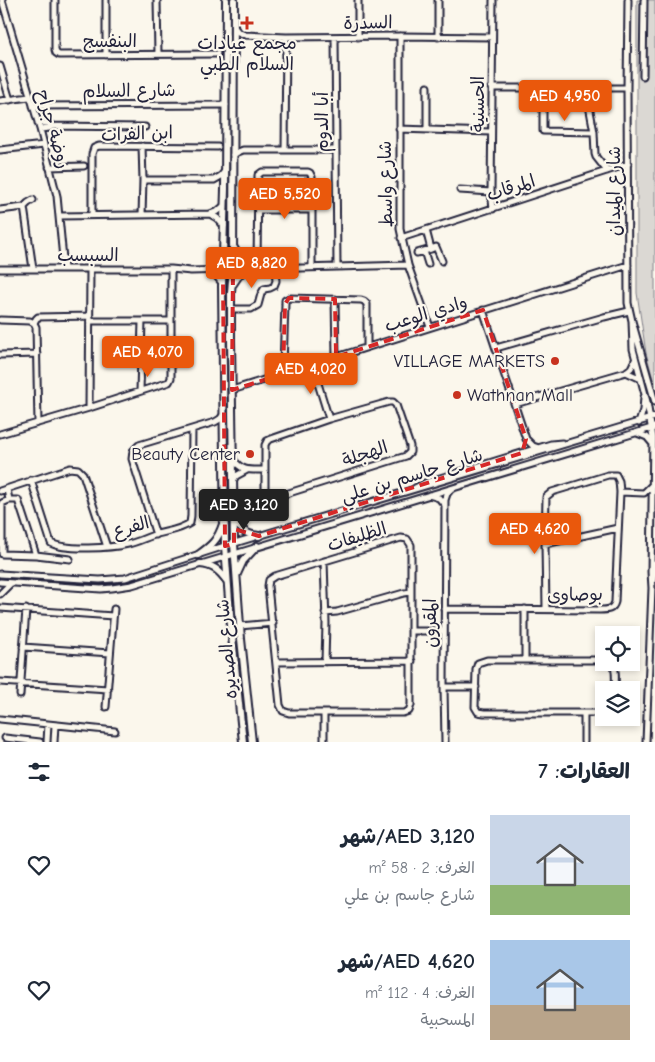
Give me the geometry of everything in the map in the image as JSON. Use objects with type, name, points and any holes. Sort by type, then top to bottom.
[{"type":"main road","points":[[225,556],[223,268],[226,170],[226,0]]},
{"type":"main road","points":[[234,0],[233,268],[231,309],[234,553]]},
{"type":"main road","points":[[232,286],[239,275],[248,267],[239,257],[233,246]]},
{"type":"main road","points":[[212,270],[223,282]]},
{"type":"main road","points":[[198,555],[212,546],[225,520]]},
{"type":"main road","points":[[234,520],[244,531],[253,536],[259,536]]},
{"type":"main road","points":[[236,575],[243,561],[257,546]]},
{"type":"main road","name":"شارع الصديره","points":[[234,553],[253,741]]},
{"type":"main road","name":"شارع الصديره","points":[[225,556],[243,742]]},
{"type":"main road","points":[[200,564],[208,564],[217,569],[227,581]]},
{"type":"street","name":"روضة جراح","points":[[2,0],[39,126],[57,196],[64,269]]},
{"type":"street","name":"البنفسج","points":[[55,0],[55,50],[59,54],[218,54]]},
{"type":"street","points":[[106,0],[106,54]]},
{"type":"street","points":[[157,0],[158,54]]},
{"type":"street","points":[[358,0],[358,37]]},
{"type":"street","points":[[438,0],[438,37]]},
{"type":"street","name":"الحسنية","points":[[493,0],[491,88],[491,192],[493,208]]},
{"type":"street","name":"شارع الميدان","points":[[628,0],[629,311],[655,400]]},
{"type":"street","points":[[643,76],[644,0]]},
{"type":"street","points":[[234,27],[238,32],[245,35]]},
{"type":"street","points":[[234,43],[238,38],[245,35]]},
{"type":"street","name":"السدرة","points":[[245,35],[286,37],[492,37]]},
{"type":"street","name":"شارع واسط","points":[[400,36],[400,229],[408,265],[430,327]]},
{"type":"street","points":[[285,150],[286,37]]},
{"type":"street","name":"أبا الدوم","points":[[335,37],[337,267]]},
{"type":"street","points":[[0,66],[10,100]]},
{"type":"street","points":[[427,87],[427,130]]},
{"type":"street","points":[[491,88],[587,91],[627,88]]},
{"type":"street","points":[[587,91],[594,132],[595,154],[606,171]]},
{"type":"street","points":[[0,101],[30,97]]},
{"type":"street","points":[[542,104],[543,132],[594,132]]},
{"type":"street","name":"شارع السلام","points":[[33,106],[226,105]]},
{"type":"street","points":[[39,126],[49,123],[52,126],[146,127]]},
{"type":"street","points":[[399,129],[491,132]]},
{"type":"street","points":[[233,143],[243,150]]},
{"type":"street","points":[[0,150],[44,145]]},
{"type":"street","name":"ابن الفرات","points":[[92,215],[92,154],[94,148],[99,146],[218,147]]},
{"type":"street","points":[[142,146],[142,215]]},
{"type":"street","points":[[233,155],[243,150],[336,150]]},
{"type":"street","name":"المرقاب","points":[[401,238],[628,164]]},
{"type":"street","points":[[49,166],[84,166]]},
{"type":"street","points":[[143,180],[214,180],[226,170]]},
{"type":"street","points":[[257,265],[258,177],[260,173],[308,172],[312,177],[312,267]]},
{"type":"street","points":[[214,180],[225,189]]},
{"type":"street","points":[[460,190],[491,192]]},
{"type":"street","points":[[0,210],[24,207],[33,200]]},
{"type":"street","points":[[59,216],[210,214],[224,206]]},
{"type":"street","points":[[24,207],[33,269]]},
{"type":"street","points":[[258,210],[312,210]]},
{"type":"street","points":[[210,214],[217,218],[224,228]]},
{"type":"street","points":[[426,230],[431,249]]},
{"type":"street","points":[[417,253],[436,247],[442,261]]},
{"type":"street","points":[[424,251],[428,264]]},
{"type":"street","name":"وادي الوعب","points":[[232,390],[628,264]]},
{"type":"street","name":"السبسب","points":[[248,267],[257,265],[278,268]]},
{"type":"street","name":"السبسب","points":[[0,269],[278,268],[408,265]]},
{"type":"street","name":"السبسب","points":[[174,269],[186,271],[223,268]]},
{"type":"street","points":[[231,309],[252,309],[258,305],[264,289],[274,286],[278,268]]},
{"type":"street","points":[[89,408],[90,269]]},
{"type":"street","points":[[0,434],[169,382],[171,378],[171,321],[174,269]]},
{"type":"street","points":[[287,372],[283,367],[286,300],[289,298],[364,301],[367,304],[367,347]]},
{"type":"street","points":[[335,299],[336,357]]},
{"type":"street","points":[[483,310],[526,439],[526,446],[522,453]]},
{"type":"street","points":[[496,348],[629,311]]},
{"type":"street","points":[[34,323],[38,317],[171,321]]},
{"type":"street","points":[[0,320],[30,321],[36,327],[38,423]]},
{"type":"street","points":[[140,392],[142,321]]},
{"type":"street","name":"شارع الميدان","points":[[632,321],[632,343],[635,360],[653,418],[652,588]]},
{"type":"street","points":[[0,355],[36,354]]},
{"type":"street","points":[[514,404],[626,372],[633,366],[635,360]]},
{"type":"street","points":[[312,364],[330,419]]},
{"type":"street","points":[[626,372],[641,379]]},
{"type":"street","points":[[639,423],[644,406],[645,392]]},
{"type":"street","name":"الهجلة","points":[[393,402],[396,405],[410,446],[410,452],[406,456],[273,498],[267,496],[264,492],[266,441],[330,419],[393,402]]},
{"type":"street","points":[[156,535],[132,459],[134,451],[139,445],[212,423],[220,419],[224,414]]},
{"type":"street","name":"شارع جاسم بن علي","points":[[0,574],[71,579],[117,579],[140,574],[225,546],[653,418]]},
{"type":"street","points":[[212,423],[219,424],[224,428]]},
{"type":"street","name":"شارع جاسم بن علي","points":[[0,582],[101,589],[132,585],[653,428]]},
{"type":"street","name":"الفرع","points":[[31,480],[51,543],[60,547],[107,548],[130,544],[184,527],[190,523],[192,430]]},
{"type":"street","points":[[637,433],[647,436],[653,445]]},
{"type":"street","points":[[526,439],[530,444],[539,448]]},
{"type":"street","points":[[412,490],[423,482],[555,443],[567,444]]},
{"type":"street","points":[[233,458],[236,464],[247,470],[265,470]]},
{"type":"street","points":[[0,491],[70,468],[78,469],[84,474],[107,548]]},
{"type":"street","points":[[233,481],[236,476],[247,470]]},
{"type":"street","points":[[546,610],[545,502],[548,495],[552,492],[608,475],[616,475],[619,481],[620,492],[644,493],[652,486]]},
{"type":"street","name":"المقرون","points":[[445,742],[445,497],[452,488]]},
{"type":"street","points":[[7,489],[9,500]]},
{"type":"street","name":"بوصاوى","points":[[444,609],[606,610],[611,608],[616,602],[620,492]]},
{"type":"street","points":[[644,493],[652,501]]},
{"type":"street","points":[[428,495],[439,498],[445,505]]},
{"type":"street","points":[[36,555],[18,500],[9,500],[2,503],[2,553],[4,555],[70,558]]},
{"type":"street","points":[[545,544],[618,528]]},
{"type":"street","name":"الظليفات","points":[[401,538],[407,539],[411,544],[412,592],[411,706],[409,711],[403,713],[289,713],[283,711],[280,705],[268,586],[269,580],[275,576],[401,538]]},
{"type":"street","points":[[324,561],[325,662]]},
{"type":"street","points":[[646,742],[652,588],[655,563]]},
{"type":"street","points":[[0,594],[10,583]]},
{"type":"street","points":[[325,613],[337,612],[412,592]]},
{"type":"street","points":[[0,608],[113,616]]},
{"type":"street","points":[[106,707],[114,609]]},
{"type":"street","points":[[525,609],[525,660]]},
{"type":"street","points":[[20,695],[26,610]]},
{"type":"street","points":[[240,626],[272,623]]},
{"type":"street","points":[[412,631],[444,631]]},
{"type":"street","points":[[23,647],[110,653]]},
{"type":"street","points":[[595,660],[487,660],[478,663],[476,669],[475,707],[478,712],[484,713],[595,713]]},
{"type":"street","points":[[276,662],[412,662]]},
{"type":"street","points":[[648,676],[655,676]]},
{"type":"street","points":[[0,682],[108,689]]},
{"type":"street","points":[[444,687],[476,687]]},
{"type":"street","points":[[324,713],[324,742]]},
{"type":"street","points":[[584,713],[584,742]]},
{"type":"street","points":[[0,719],[115,731]]},
{"type":"street","points":[[47,742],[48,724]]},
{"type":"street","points":[[54,742],[55,725]]},
{"type":"street","points":[[5,738],[40,742]]},
{"type":"highlighted area","points":[[223,269],[233,269],[232,390],[283,374],[285,304],[289,298],[335,299],[336,357],[483,310],[526,439],[522,453],[259,536],[234,529],[234,544],[225,546]]},
{"type":"shaded area","points":[[637,0],[655,0],[655,386],[646,353],[637,293]]},
{"type":"place","name":"مجمع عيادات السلام الطبي","points":[[247,23]]},
{"type":"place","name":"VILLAGE MARKETS","points":[[555,361]]},
{"type":"place","name":"Wathnan Mall","points":[[457,395]]},
{"type":"place","name":"Beauty Center","points":[[250,454]]}]
